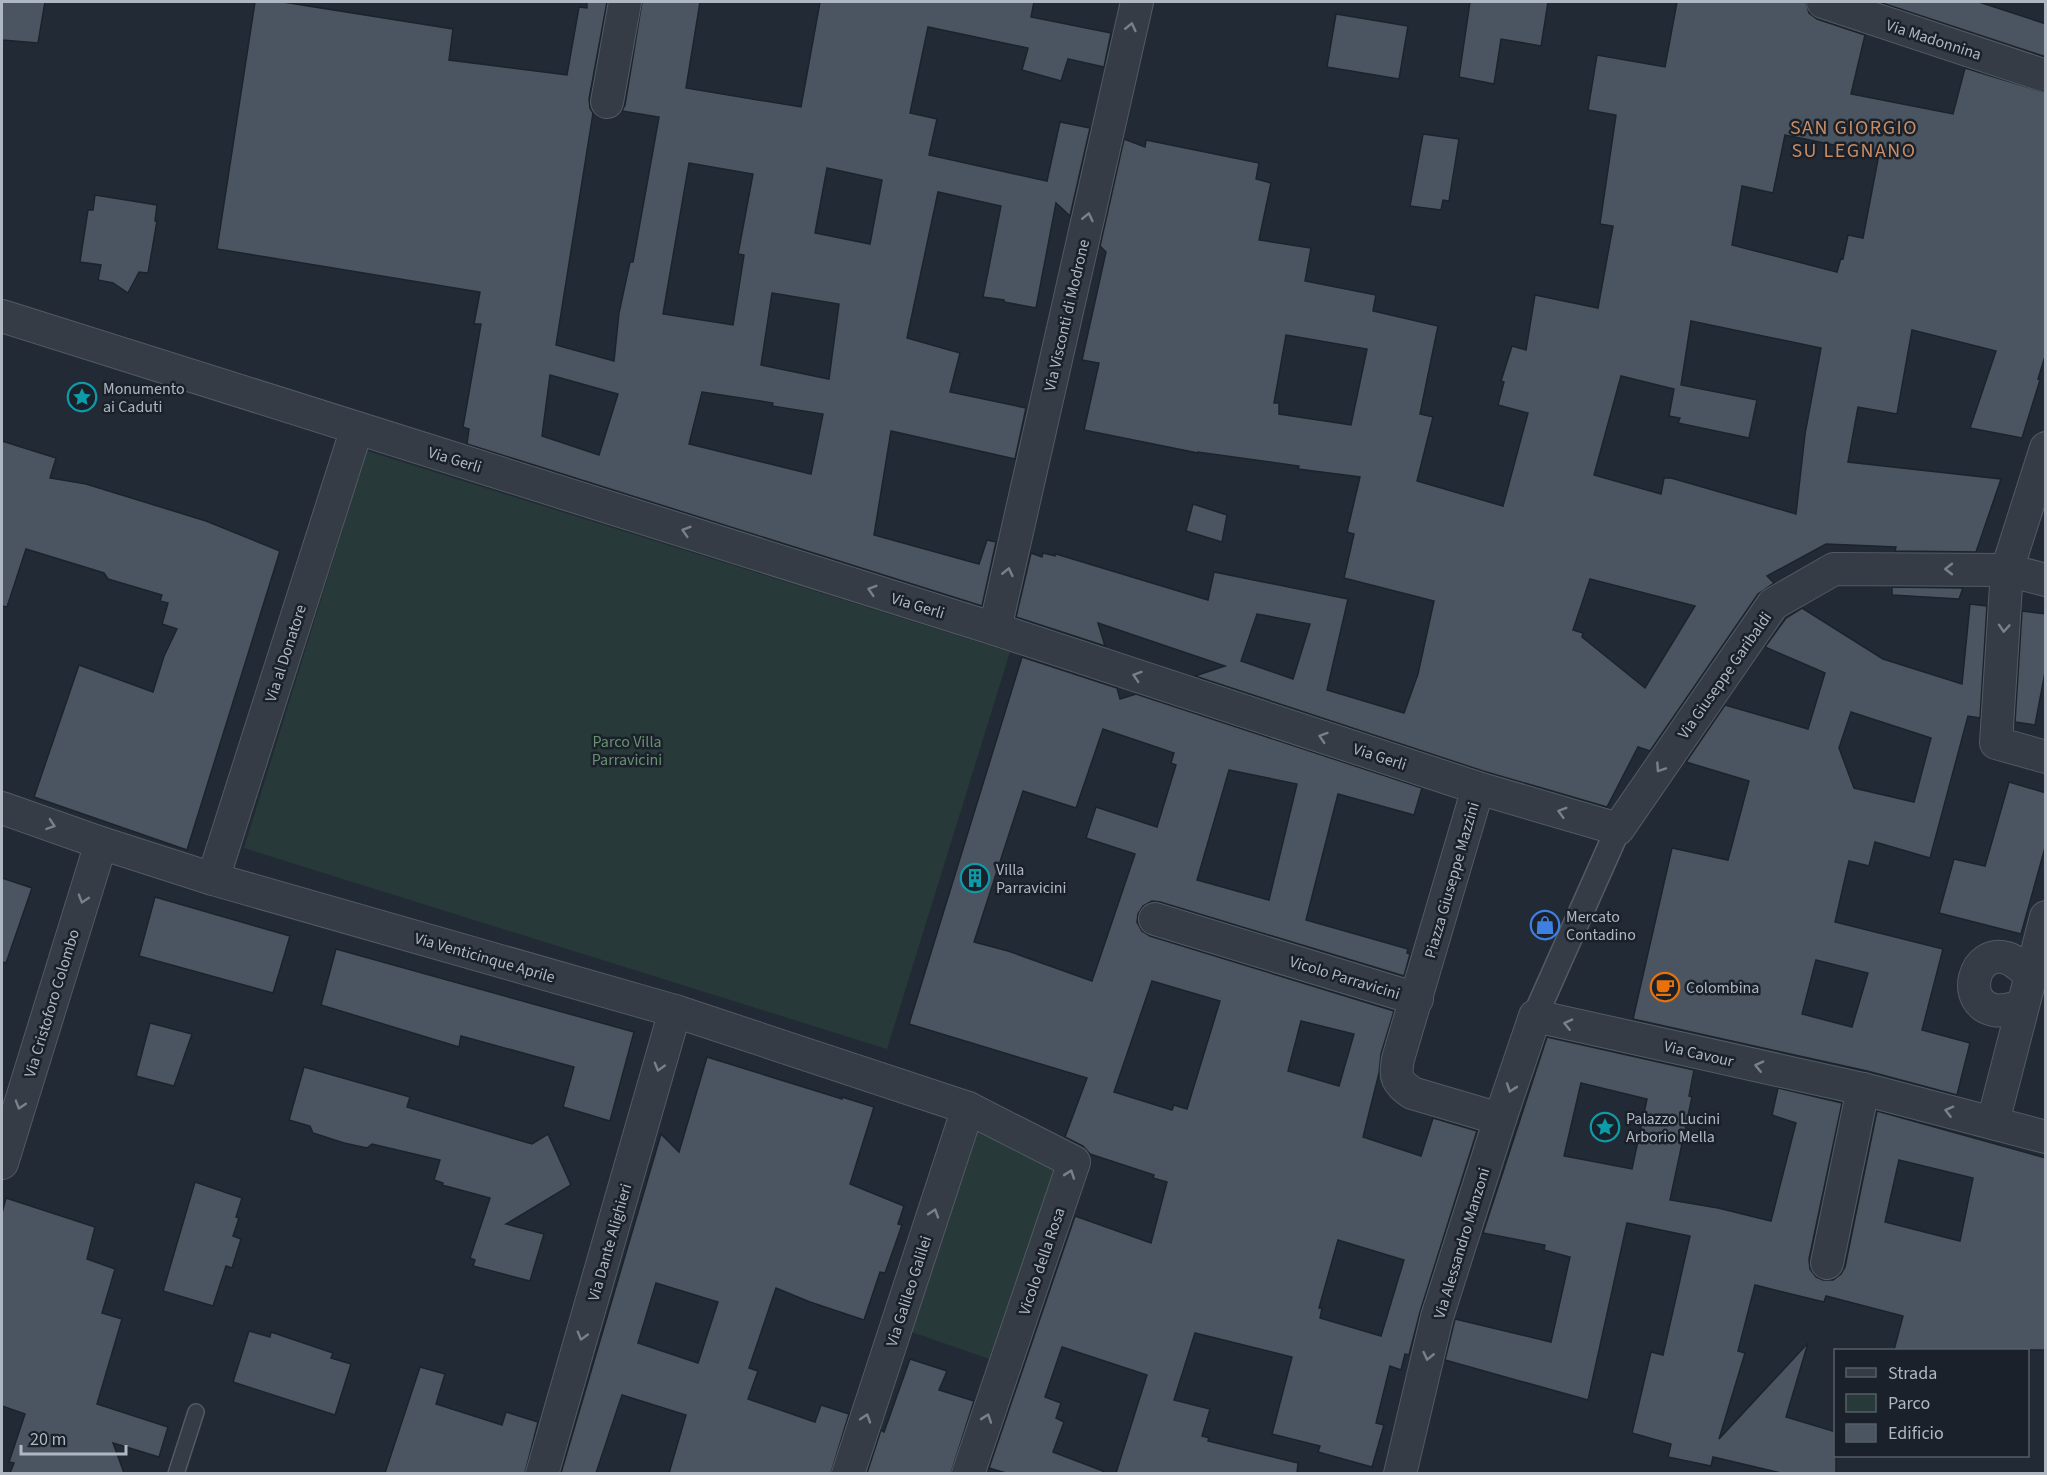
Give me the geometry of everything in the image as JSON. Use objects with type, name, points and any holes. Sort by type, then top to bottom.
[{"type":"street","points":[[607,102],[625,2]]},
{"type":"street","name":"Via Visconti di Modrone","points":[[995,629],[1137,2]]},
{"type":"street","name":"Via Madonnina","points":[[1823,2],[2046,76]]},
{"type":"street","name":"Via Gerli","points":[[2,315],[995,629],[1478,788]]},
{"type":"street","name":"Via al Donatore","points":[[213,879],[357,428]]},
{"type":"street","points":[[2046,448],[2007,570],[1996,743],[2046,757]]},
{"type":"street","name":"Via Giuseppe Garibaldi","points":[[1618,829],[1773,604],[1834,568],[2007,570],[2046,580]]},
{"type":"street","name":"Piazza Giuseppe Mazzini","points":[[1417,999],[1478,788],[1618,829]]},
{"type":"street","name":"Via Venticinque Aprile","points":[[2,808],[213,879],[675,1011],[968,1108]]},
{"type":"street","points":[[1535,1016],[1618,829]]},
{"type":"street","name":"Via Cristoforo Colombo","points":[[2,1163],[101,843]]},
{"type":"street","points":[[1993,1122],[2046,917]]},
{"type":"street","name":"Vicolo Parravicini","points":[[1155,919],[1417,999],[1398,1059],[1395,1076],[1401,1085],[1412,1093],[1500,1119]]},
{"type":"street","points":[[2022,1006],[1997,1011],[1988,1008],[1981,1004],[1976,996],[1973,988],[1974,979],[1983,963],[1999,957],[2016,962],[2030,974]]},
{"type":"street","name":"Via Dante Alighieri","points":[[542,1473],[675,1011]]},
{"type":"street","name":"Via Cavour","points":[[1535,1016],[1863,1089],[2046,1137]]},
{"type":"street","name":"Via Alessandro Manzoni","points":[[1400,1473],[1437,1317],[1535,1016]]},
{"type":"street","points":[[1827,1263],[1863,1089]]},
{"type":"street","name":"Via Galileo Galilei","points":[[848,1473],[968,1108]]},
{"type":"street","name":"Vicolo della Rosa","points":[[968,1108],[1074,1162],[969,1473]]},
{"type":"lane","points":[[176,1473],[195,1412]]},
{"type":"green space","name":"Parco Villa Parravicini","points":[[367,451],[1010,652],[887,1049],[244,848]]},
{"type":"green space","points":[[973,1118],[1065,1165],[995,1361],[906,1330]]},
{"type":"building","points":[[2,2],[45,2],[38,43],[2,40]]},
{"type":"building","points":[[255,2],[283,2],[453,29],[449,60],[567,75],[579,7],[587,8],[587,2],[607,2],[589,99],[593,113],[556,345],[614,361],[619,313],[630,262],[633,262],[659,117],[622,111],[625,105],[642,2],[700,2],[686,88],[801,107],[820,2],[1034,2],[1031,17],[1111,33],[1104,67],[1068,59],[1061,81],[1022,70],[1028,48],[928,27],[910,113],[937,119],[929,155],[1047,181],[1060,122],[1090,128],[1070,216],[1056,203],[1036,308],[983,297],[1001,206],[938,192],[907,338],[960,353],[950,392],[1026,408],[1015,459],[891,431],[874,535],[979,564],[987,540],[996,542],[982,606],[467,444],[469,429],[463,427],[481,324],[474,324],[480,292],[217,249]],"holes":[[[689,163],[753,174],[738,254],[744,255],[733,325],[663,314]],[[827,168],[882,180],[870,244],[815,233]],[[772,293],[839,304],[829,379],[761,365]],[[550,375],[618,394],[599,455],[542,436]],[[702,392],[773,403],[772,406],[823,414],[811,474],[689,444]]]},
{"type":"building","points":[[1470,2],[1548,2],[1541,46],[1501,39],[1494,84],[1459,77]]},
{"type":"building","points":[[1677,2],[1806,2],[1809,13],[1817,19],[1865,35],[1851,94],[1953,114],[1965,68],[2046,93],[2046,353],[2022,438],[1970,428],[1996,351],[1912,330],[1897,414],[1858,407],[1848,462],[2001,479],[1976,552],[1895,551],[1896,547],[1826,544],[1767,576],[1774,583],[1758,594],[1650,751],[1638,747],[1607,807],[1483,771],[1195,676],[1225,666],[1098,623],[1105,646],[1016,617],[1031,553],[1042,557],[1043,553],[1055,556],[1056,554],[1208,600],[1214,572],[1348,599],[1327,690],[1404,713],[1418,674],[1434,601],[1344,578],[1354,534],[1347,532],[1360,477],[1298,469],[1299,466],[1198,453],[1084,430],[1099,363],[1082,360],[1106,252],[1100,246],[1124,139],[1145,147],[1146,140],[1259,163],[1256,179],[1271,183],[1259,240],[1311,248],[1305,281],[1376,295],[1373,311],[1438,326],[1420,414],[1433,417],[1417,481],[1503,506],[1528,413],[1498,405],[1504,382],[1501,381],[1512,346],[1526,350],[1535,295],[1598,308],[1613,226],[1600,224],[1616,115],[1588,110],[1597,55],[1665,67]],"holes":[[[1785,135],[1879,154],[1863,238],[1848,235],[1843,259],[1841,258],[1837,272],[1732,245],[1742,186],[1773,193]],[[1691,321],[1821,348],[1805,434],[1796,514],[1671,478],[1664,478],[1661,494],[1594,475],[1621,376],[1674,389],[1669,416],[1680,418],[1678,423],[1749,438],[1757,400],[1681,385]],[[1286,335],[1367,349],[1351,425],[1279,414],[1279,403],[1274,403]],[[1590,579],[1695,606],[1645,688],[1582,637],[1583,633],[1573,630]],[[1257,614],[1310,624],[1293,679],[1241,661]]]},
{"type":"building","points":[[1879,2],[1979,2],[2046,24],[2046,57]]},
{"type":"building","points":[[1336,14],[1408,26],[1399,79],[1327,67]]},
{"type":"building","points":[[1423,134],[1459,139],[1449,201],[1443,200],[1441,210],[1410,206]]},
{"type":"building","points":[[95,195],[157,205],[155,221],[157,221],[148,273],[139,272],[128,293],[113,283],[98,280],[101,265],[80,262],[88,210],[93,210]]},
{"type":"building","points":[[2,441],[56,458],[50,478],[86,484],[206,521],[280,551],[187,850],[34,797],[79,665],[153,692],[164,656],[177,629],[162,624],[168,603],[160,601],[162,595],[108,579],[104,573],[26,549],[7,607],[2,606]]},
{"type":"building","points":[[1193,504],[1227,515],[1222,542],[1186,531]]},
{"type":"building","points":[[1892,587],[1963,588],[1959,599],[1892,595]]},
{"type":"building","points":[[1970,604],[1987,606],[1980,718],[1968,716],[1930,858],[1875,842],[1869,866],[1849,861],[1835,922],[1943,949],[1922,1030],[1970,1043],[1957,1095],[1867,1071],[1633,1019],[1672,848],[1728,860],[1749,781],[1686,762],[1725,705],[1808,729],[1825,673],[1765,647],[1786,618],[1802,608],[1883,659],[1962,684]],"holes":[[[1851,712],[1931,738],[1914,802],[1854,788],[1839,748]],[[1816,960],[1868,973],[1852,1027],[1802,1014]]]},
{"type":"building","points":[[2022,611],[2046,614],[2046,667],[2035,725],[2015,722]]},
{"type":"building","points":[[1022,657],[1117,688],[1120,699],[1136,694],[1422,788],[1414,815],[1338,794],[1306,920],[1408,949],[1407,953],[1410,954],[1404,976],[1160,902],[1152,901],[1143,906],[1138,914],[1137,922],[1142,931],[1150,936],[1394,1011],[1381,1054],[1379,1073],[1363,1137],[1421,1156],[1433,1118],[1477,1131],[1420,1312],[1409,1355],[1405,1354],[1401,1370],[1390,1366],[1376,1423],[1384,1425],[1372,1467],[1318,1452],[1320,1446],[1272,1434],[1292,1357],[1195,1333],[1174,1400],[1210,1409],[1202,1436],[1209,1438],[1208,1441],[1298,1463],[1297,1473],[1116,1473],[1147,1375],[1062,1347],[1045,1397],[1061,1403],[1056,1418],[1064,1422],[1053,1452],[1103,1471],[1102,1473],[1006,1473],[989,1468],[1075,1216],[1151,1243],[1167,1182],[1153,1178],[1154,1175],[1090,1154],[1083,1146],[1065,1137],[1087,1078],[909,1024]],"holes":[[[1103,729],[1174,753],[1171,763],[1176,765],[1157,827],[1096,807],[1086,838],[1135,854],[1092,981],[1008,951],[974,942],[1023,791],[1076,808]],[[1229,770],[1297,784],[1269,900],[1197,880]],[[1152,981],[1220,1001],[1187,1109],[1174,1105],[1172,1110],[1114,1092]],[[1301,1021],[1354,1034],[1339,1086],[1288,1071]],[[1338,1240],[1404,1260],[1381,1336],[1320,1318],[1322,1308],[1319,1308]]]},
{"type":"building","points":[[2009,782],[2046,793],[2046,844],[2021,934],[1939,913],[1954,859],[1985,866]]},
{"type":"building","points":[[2,878],[32,888],[6,963],[2,962]]},
{"type":"building","points":[[155,897],[290,936],[273,993],[139,956]]},
{"type":"building","points":[[336,949],[634,1032],[610,1121],[563,1107],[574,1067],[461,1036],[459,1047],[321,1005]]},
{"type":"building","points":[[150,1023],[192,1034],[174,1086],[136,1076]]},
{"type":"building","points":[[1547,1037],[1694,1070],[1689,1096],[1692,1097],[1670,1200],[1718,1208],[1771,1221],[1796,1123],[1772,1115],[1778,1088],[1842,1103],[1809,1259],[1810,1269],[1816,1277],[1823,1280],[1833,1280],[1841,1274],[1845,1267],[1877,1111],[2046,1158],[2046,1350],[1894,1349],[1903,1316],[1826,1296],[1824,1302],[1755,1285],[1738,1351],[1745,1353],[1719,1439],[1808,1343],[1786,1417],[1834,1431],[1836,1473],[1781,1473],[1713,1457],[1711,1466],[1668,1457],[1671,1444],[1632,1433],[1651,1352],[1663,1355],[1690,1236],[1627,1223],[1588,1400],[1445,1360],[1455,1319],[1551,1342],[1570,1257],[1544,1250],[1545,1245],[1483,1233]],"holes":[[[1581,1083],[1647,1099],[1632,1169],[1564,1156]],[[1899,1160],[1973,1178],[1960,1241],[1885,1222]]]},
{"type":"building","points":[[707,1057],[874,1107],[850,1184],[904,1206],[898,1224],[902,1225],[885,1273],[880,1272],[864,1320],[776,1288],[749,1368],[758,1371],[748,1399],[815,1422],[821,1405],[849,1414],[831,1473],[669,1473],[686,1415],[622,1395],[596,1473],[561,1473],[661,1134],[679,1152]],"holes":[[[656,1283],[718,1302],[698,1363],[638,1343]]]},
{"type":"building","points":[[304,1067],[410,1097],[407,1107],[532,1144],[548,1134],[571,1185],[506,1224],[544,1234],[530,1281],[473,1266],[475,1260],[470,1258],[490,1198],[442,1185],[443,1183],[434,1180],[440,1160],[372,1144],[367,1148],[344,1143],[313,1133],[310,1126],[289,1120]]},
{"type":"building","points":[[195,1182],[242,1198],[233,1236],[241,1239],[232,1268],[226,1266],[213,1306],[163,1291]]},
{"type":"building","points":[[6,1198],[95,1227],[87,1259],[115,1269],[102,1313],[122,1319],[97,1404],[168,1427],[159,1457],[113,1443],[124,1473],[10,1473],[14,1463],[9,1462],[25,1414],[2,1406],[2,1213]]},
{"type":"building","points":[[249,1331],[270,1337],[271,1332],[333,1353],[331,1358],[351,1364],[335,1415],[233,1382]]},
{"type":"building","points":[[910,1359],[947,1371],[939,1390],[974,1401],[951,1473],[867,1473],[881,1430],[884,1432]]},
{"type":"building","points":[[420,1367],[445,1374],[436,1404],[502,1425],[506,1412],[538,1422],[525,1473],[385,1473]]},
{"type":"place","name":"Monumento ai Caduti","points":[[82,397]]},
{"type":"place","name":"Villa Parravicini","points":[[975,878]]},
{"type":"place","name":"Mercato Contadino","points":[[1545,925]]},
{"type":"place","name":"Colombina","points":[[1665,987]]},
{"type":"place","name":"Palazzo Lucini Arborio Mella","points":[[1605,1127]]},
{"type":"district","name":"SAN GIORGIO SU LEGNANO","points":[[1854,138]]}]
